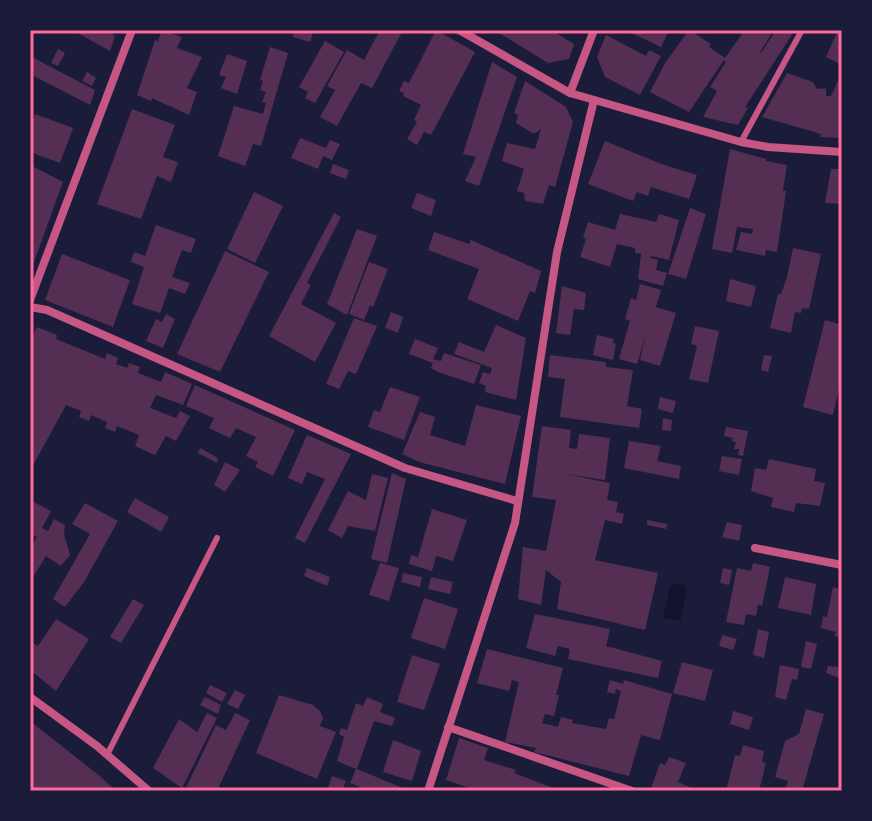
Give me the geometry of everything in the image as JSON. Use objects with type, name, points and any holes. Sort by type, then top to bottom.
[{"type":"street","points":[[30,300],[132,30]]},
{"type":"street","points":[[459,30],[570,93],[741,142],[842,152]]},
{"type":"street","points":[[570,93],[594,30]]},
{"type":"street","points":[[428,791],[515,523],[557,252],[594,100]]},
{"type":"street","points":[[30,307],[47,310],[405,468],[517,501]]},
{"type":"street","points":[[755,548],[842,565]]},
{"type":"street","points":[[30,697],[149,791]]},
{"type":"street","points":[[448,727],[632,791]]},
{"type":"lane","points":[[741,142],[802,30]]},
{"type":"lane","points":[[107,755],[217,538]]},
{"type":"shaded area","points":[[684,585],[687,590],[680,621],[663,618],[670,587]]},
{"type":"building","points":[[72,30],[105,30],[115,36],[110,51]]},
{"type":"building","points":[[162,30],[182,37],[177,48],[202,57],[187,88],[197,92],[189,115],[152,98],[151,101],[137,95],[155,40],[158,41]]},
{"type":"building","points":[[295,30],[314,30],[310,42],[293,37]]},
{"type":"building","points":[[380,30],[403,30],[372,88],[361,83],[337,126],[320,117],[335,90],[327,86],[347,50],[364,60]]},
{"type":"building","points":[[436,30],[475,52],[431,135],[424,132],[417,145],[407,139],[417,122],[414,120],[421,105],[399,91],[404,81],[409,83]]},
{"type":"building","points":[[494,30],[551,30],[574,44],[569,59],[548,63]]},
{"type":"building","points":[[625,30],[669,30],[661,47]]},
{"type":"building","points":[[689,30],[711,44],[709,47],[725,58],[745,30],[774,30],[761,53],[776,30],[795,30],[745,107],[748,108],[738,125],[703,117],[717,91],[710,87],[726,62],[724,60],[689,112],[650,92],[665,63]]},
{"type":"building","points":[[838,30],[842,30],[842,65],[826,57]]},
{"type":"building","points":[[606,35],[646,56],[649,50],[661,56],[640,95],[605,77],[597,57]]},
{"type":"building","points":[[325,41],[344,52],[315,103],[305,98],[308,92],[299,87]]},
{"type":"building","points":[[270,47],[288,53],[261,146],[253,144],[245,166],[218,156],[234,106],[263,114],[266,103],[262,102],[266,92],[260,90],[263,81],[260,80]]},
{"type":"building","points":[[58,49],[65,53],[58,66],[51,63]]},
{"type":"building","points":[[227,54],[247,61],[237,94],[221,88],[226,77],[219,75]]},
{"type":"building","points":[[30,56],[95,90],[90,105],[30,74]]},
{"type":"building","points":[[492,62],[517,77],[479,186],[465,181],[476,157],[463,154]]},
{"type":"building","points":[[87,72],[96,78],[92,86],[82,81]]},
{"type":"building","points":[[842,72],[842,138],[820,137],[821,134],[762,117],[787,73],[813,82],[817,89],[826,88],[826,96],[831,96]]},
{"type":"building","points":[[525,81],[566,107],[573,122],[555,187],[549,185],[543,204],[525,201],[524,193],[517,191],[524,169],[502,161],[507,143],[535,149],[541,129],[534,134],[516,123],[518,115],[514,113]]},
{"type":"building","points":[[132,109],[175,125],[163,157],[178,162],[171,182],[157,176],[141,219],[97,204]]},
{"type":"building","points":[[35,114],[73,128],[60,163],[30,152],[30,127]]},
{"type":"building","points":[[300,138],[326,148],[330,140],[340,144],[332,160],[323,156],[318,169],[291,158]]},
{"type":"building","points":[[605,141],[697,175],[689,199],[651,187],[648,196],[637,192],[633,201],[588,184]]},
{"type":"building","points":[[730,149],[787,165],[777,252],[766,250],[765,256],[736,250],[741,232],[752,234],[753,229],[737,227],[732,253],[712,249]]},
{"type":"building","points":[[333,164],[349,170],[346,179],[330,173]]},
{"type":"building","points":[[30,165],[63,182],[30,273]]},
{"type":"building","points":[[831,169],[842,169],[842,204],[825,203]]},
{"type":"building","points":[[254,192],[283,206],[255,263],[227,249]]},
{"type":"building","points":[[417,193],[436,200],[431,216],[411,208]]},
{"type":"building","points":[[690,208],[706,214],[686,279],[668,274]]},
{"type":"building","points":[[334,213],[341,217],[307,283],[311,285],[301,304],[336,323],[315,362],[269,336]]},
{"type":"building","points":[[620,214],[656,222],[659,214],[679,220],[669,260],[650,258],[658,260],[656,270],[667,273],[663,286],[638,279],[641,254],[635,253],[635,248],[617,244],[610,267],[580,257],[588,222],[615,230]]},
{"type":"building","points":[[156,225],[196,239],[191,253],[182,250],[172,277],[190,283],[185,294],[169,288],[160,313],[132,304],[144,267],[131,262],[134,252],[145,256]]},
{"type":"building","points":[[357,229],[377,236],[347,315],[327,304]]},
{"type":"building","points":[[434,232],[469,244],[471,240],[541,271],[535,293],[530,291],[518,321],[467,299],[479,269],[428,250]]},
{"type":"building","points":[[793,248],[821,254],[809,309],[802,308],[801,313],[795,312],[791,333],[770,328]]},
{"type":"building","points":[[225,251],[269,272],[220,372],[177,354]]},
{"type":"building","points":[[62,254],[130,280],[113,327],[45,300]]},
{"type":"building","points":[[369,262],[388,269],[373,307],[370,305],[364,320],[349,314]]},
{"type":"building","points":[[730,279],[756,286],[751,307],[726,301]]},
{"type":"building","points":[[640,284],[661,290],[656,307],[676,313],[660,366],[640,360],[646,334],[637,364],[619,359],[630,321],[625,319],[631,298],[636,300]]},
{"type":"building","points":[[562,286],[586,293],[584,310],[574,309],[570,335],[556,333]]},
{"type":"building","points":[[391,312],[403,317],[398,333],[385,328]]},
{"type":"building","points":[[166,314],[175,319],[163,348],[146,341],[156,319],[162,322]]},
{"type":"building","points":[[354,318],[377,326],[356,374],[348,371],[339,389],[326,384]]},
{"type":"building","points":[[825,320],[842,325],[842,377],[833,415],[803,407]]},
{"type":"building","points":[[496,325],[526,338],[516,400],[485,392],[486,386],[479,383],[483,372],[490,374],[492,368],[454,354],[459,342],[484,352]]},
{"type":"building","points":[[695,326],[719,331],[708,383],[689,379],[697,346],[691,344]]},
{"type":"building","points":[[37,327],[57,335],[56,339],[105,359],[107,353],[118,358],[116,364],[127,368],[129,363],[140,367],[138,373],[161,382],[165,372],[192,384],[183,405],[156,395],[150,408],[176,418],[180,411],[190,416],[176,441],[166,436],[155,455],[135,446],[139,435],[117,426],[115,432],[105,428],[107,422],[91,415],[89,421],[79,417],[81,411],[66,405],[30,471],[30,340]]},
{"type":"building","points":[[597,335],[614,339],[613,360],[593,355]]},
{"type":"building","points":[[415,339],[438,348],[433,359],[441,361],[444,353],[481,365],[474,384],[438,372],[431,368],[433,363],[409,354]]},
{"type":"building","points":[[550,355],[606,362],[606,367],[633,370],[627,406],[642,409],[639,428],[560,417],[565,379],[548,377]]},
{"type":"building","points":[[764,355],[772,356],[768,372],[761,370]]},
{"type":"building","points":[[195,385],[295,430],[273,476],[255,467],[258,462],[246,456],[256,437],[236,428],[230,438],[209,428],[214,418],[186,406]]},
{"type":"building","points":[[390,387],[420,397],[404,440],[368,427],[374,410],[380,412]]},
{"type":"building","points":[[660,397],[676,401],[673,413],[658,409]]},
{"type":"building","points":[[476,405],[521,416],[505,484],[419,462],[402,454],[420,412],[435,417],[430,435],[465,446]]},
{"type":"building","points":[[663,418],[672,420],[671,431],[662,430]]},
{"type":"building","points":[[542,426],[571,430],[569,448],[577,449],[579,434],[610,438],[605,480],[565,474],[610,483],[607,500],[618,502],[616,512],[624,514],[622,524],[605,520],[595,560],[658,573],[645,630],[557,609],[561,582],[546,570],[541,605],[518,599],[523,547],[546,551],[556,500],[532,497]]},
{"type":"building","points":[[726,427],[748,431],[743,456],[738,455],[739,449],[734,449],[736,442],[732,441],[733,438],[724,436]]},
{"type":"building","points":[[307,435],[351,454],[305,543],[295,538],[325,479],[307,472],[302,484],[288,478]]},
{"type":"building","points":[[629,441],[661,446],[657,461],[681,466],[679,479],[624,468]]},
{"type":"building","points":[[200,448],[218,458],[217,463],[198,453]]},
{"type":"building","points":[[722,456],[742,459],[739,475],[719,471]]},
{"type":"building","points":[[769,459],[816,469],[814,481],[825,483],[820,506],[796,503],[794,512],[771,507],[773,498],[751,491],[755,468],[766,470]]},
{"type":"building","points":[[225,462],[240,470],[225,492],[214,485]]},
{"type":"building","points":[[392,473],[406,479],[387,563],[371,559]]},
{"type":"building","points":[[372,474],[388,478],[375,531],[348,526],[342,538],[328,530],[348,491],[366,500]]},
{"type":"building","points":[[135,498],[169,517],[161,532],[127,512]]},
{"type":"building","points":[[30,500],[51,511],[42,528],[48,531],[54,519],[65,525],[64,534],[70,555],[61,566],[46,556],[30,582],[30,549],[37,537],[30,534]]},
{"type":"building","points":[[85,503],[118,521],[84,582],[65,607],[53,599],[90,534],[72,524]]},
{"type":"building","points":[[432,509],[467,520],[453,561],[436,556],[432,571],[409,564],[411,555],[418,557]]},
{"type":"building","points":[[647,520],[667,524],[666,529],[647,525]]},
{"type":"building","points":[[727,522],[742,525],[739,541],[722,537]]},
{"type":"building","points":[[380,563],[399,568],[389,601],[369,595]]},
{"type":"building","points":[[753,563],[770,567],[762,606],[758,604],[756,616],[746,614],[744,625],[726,622],[737,568],[751,571]]},
{"type":"building","points":[[307,568],[330,577],[327,586],[304,576]]},
{"type":"building","points":[[723,568],[732,570],[729,585],[720,583]]},
{"type":"building","points":[[403,573],[422,577],[420,587],[401,582]]},
{"type":"building","points":[[431,577],[453,582],[450,594],[428,589]]},
{"type":"building","points":[[785,577],[816,584],[811,615],[778,608]]},
{"type":"building","points":[[833,587],[842,589],[842,638],[834,636],[836,632],[821,628],[823,616],[827,617]]},
{"type":"building","points":[[424,598],[458,609],[445,649],[411,638]]},
{"type":"building","points":[[133,599],[144,605],[121,643],[110,637]]},
{"type":"building","points":[[535,614],[610,629],[606,646],[662,661],[658,678],[568,659],[570,649],[558,646],[555,656],[526,648]]},
{"type":"building","points":[[56,619],[89,639],[56,691],[30,670],[30,642],[38,646]]},
{"type":"building","points":[[758,629],[769,632],[764,658],[753,655]]},
{"type":"building","points":[[722,635],[737,639],[733,650],[719,646]]},
{"type":"building","points":[[806,641],[817,644],[811,669],[801,667]]},
{"type":"building","points":[[487,649],[563,668],[554,716],[545,714],[542,723],[558,727],[561,717],[573,720],[572,723],[606,729],[609,718],[614,719],[621,691],[616,689],[615,694],[607,692],[610,680],[623,684],[624,680],[672,694],[660,740],[641,735],[629,776],[534,752],[536,748],[505,742],[519,682],[512,680],[509,691],[477,683]]},
{"type":"building","points":[[412,655],[440,664],[424,710],[397,702]]},
{"type":"building","points":[[682,662],[713,670],[705,701],[673,693]]},
{"type":"building","points":[[780,665],[799,669],[797,680],[792,679],[786,700],[775,697]]},
{"type":"building","points":[[828,666],[839,667],[842,679],[826,673]]},
{"type":"building","points":[[210,685],[227,693],[222,702],[206,693]]},
{"type":"building","points":[[235,690],[245,695],[238,709],[227,704]]},
{"type":"building","points":[[279,695],[313,705],[323,718],[320,726],[336,732],[317,779],[256,753]]},
{"type":"building","points":[[205,697],[221,705],[218,714],[200,705]]},
{"type":"building","points":[[367,697],[383,704],[380,712],[395,718],[392,726],[374,721],[357,769],[410,791],[370,791],[350,783],[356,769],[337,761],[344,737],[339,734],[341,728],[347,730],[356,703],[363,706]]},
{"type":"building","points":[[806,709],[824,714],[802,791],[789,791],[785,790],[788,781],[775,777],[785,741],[799,734]]},
{"type":"building","points":[[733,711],[753,717],[749,730],[730,724]]},
{"type":"building","points":[[207,713],[217,718],[182,788],[153,768],[179,719],[197,732]]},
{"type":"building","points":[[235,713],[250,720],[217,791],[185,790],[216,725],[226,730]]},
{"type":"building","points":[[30,721],[101,777],[116,791],[30,791]]},
{"type":"building","points":[[459,738],[488,748],[484,760],[516,770],[514,773],[561,791],[478,791],[446,780]]},
{"type":"building","points":[[393,740],[421,751],[412,781],[383,772]]},
{"type":"building","points":[[743,745],[764,751],[762,762],[766,763],[759,791],[726,791],[735,755],[740,756]]},
{"type":"building","points":[[669,757],[686,763],[678,782],[699,791],[659,791],[651,788],[660,763],[665,765]]},
{"type":"building","points":[[332,776],[346,781],[342,791],[327,791]]}]
